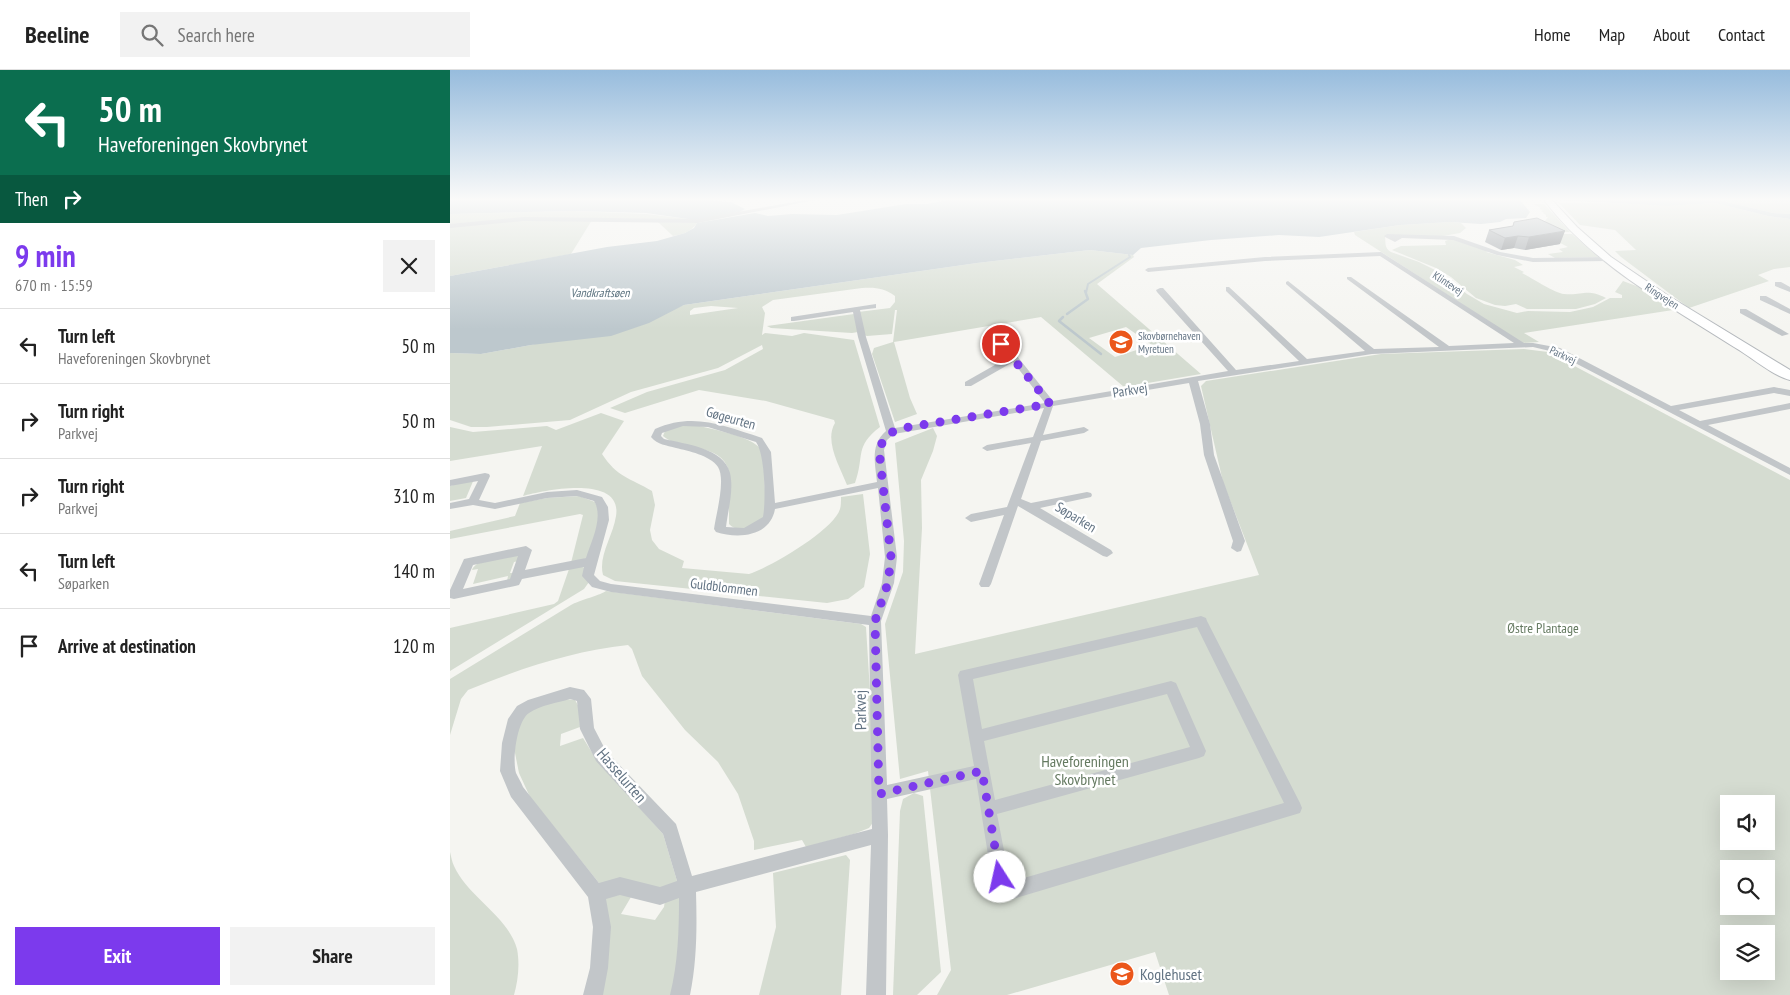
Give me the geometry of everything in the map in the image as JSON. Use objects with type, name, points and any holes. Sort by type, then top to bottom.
[{"type":"main road","name":"Ringvejen","points":[[1590,243],[1607,259],[1663,297],[1790,376]]},
{"type":"street","points":[[1469,243],[1499,254],[1533,260],[1607,259]]},
{"type":"street","name":"Klintevej","points":[[1148,270],[1265,259],[1381,254],[1523,346]]},
{"type":"street","points":[[1350,278],[1446,348]]},
{"type":"street","points":[[1288,283],[1372,352]]},
{"type":"street","points":[[1778,284],[1790,290]]},
{"type":"street","points":[[1229,289],[1305,362]]},
{"type":"street","points":[[1160,290],[1234,373]]},
{"type":"street","points":[[1763,298],[1790,312]]},
{"type":"street","points":[[794,319],[872,306]]},
{"type":"street","points":[[856,310],[862,337],[891,432]]},
{"type":"street","points":[[1743,311],[1785,334]]},
{"type":"street","points":[[1774,328],[1790,327]]},
{"type":"street","points":[[986,584],[1050,404],[1014,358],[990,334]]},
{"type":"street","name":"Parkvej","points":[[876,995],[880,835],[875,621],[888,583],[891,557],[879,450],[883,440],[891,432],[1234,373],[1372,352],[1542,346],[1557,350],[1790,472]]},
{"type":"street","points":[[968,384],[1014,358]]},
{"type":"street","points":[[1193,380],[1205,424],[1209,455],[1239,541],[1237,548]]},
{"type":"street","points":[[1670,409],[1774,390],[1790,393]]},
{"type":"street","points":[[1699,424],[1790,406]]},
{"type":"street","name":"Gøgeurten","points":[[693,421],[759,440],[766,452],[770,507],[768,518],[749,532],[733,534],[720,529],[725,472],[720,462],[712,456],[661,441],[656,437],[658,431],[668,425],[693,421]]},
{"type":"street","points":[[987,448],[1084,430]]},
{"type":"street","points":[[450,483],[485,476],[473,502]]},
{"type":"street","points":[[770,507],[884,484]]},
{"type":"street","name":"Guldblommen","points":[[450,506],[473,502],[495,506],[547,495],[578,493],[598,499],[603,507],[603,520],[588,576],[596,584],[611,588],[875,621]]},
{"type":"street","name":"Søparken","points":[[971,518],[1013,506],[1030,507],[1087,495]]},
{"type":"street","name":"Søparken","points":[[1030,507],[1107,553]]},
{"type":"street","points":[[526,550],[517,576],[515,582],[454,595],[468,562],[526,550]]},
{"type":"street","points":[[517,576],[591,561]]},
{"type":"street","points":[[1201,621],[1294,808],[1004,894],[976,737],[965,675],[1201,621]]},
{"type":"street","points":[[976,737],[1171,688],[1199,751],[989,809]]},
{"type":"street","name":"Hasselurten","points":[[592,995],[599,968],[602,927],[596,894],[517,792],[508,771],[508,744],[515,718],[522,710],[533,704],[570,693],[580,694],[584,699],[587,729],[601,756],[670,830],[687,886],[688,935],[684,977],[680,995]]},
{"type":"street","points":[[879,794],[982,771]]},
{"type":"street","points":[[596,894],[620,886],[660,896],[687,886],[880,835]]},
{"type":"green space","points":[[450,243],[578,243],[571,254],[450,276]]},
{"type":"green space","points":[[1368,243],[1386,243],[1386,247],[1391,252],[1419,262],[1441,273],[1467,294],[1484,304],[1517,313],[1528,311],[1570,312],[1593,307],[1610,298],[1622,298],[1622,295],[1615,292],[1623,281],[1639,287],[1673,310],[1524,333],[1539,342],[1522,343]]},
{"type":"green space","points":[[1446,243],[1464,243],[1515,260],[1523,265],[1514,267],[1524,272],[1522,273],[1560,293],[1594,293],[1606,298],[1595,304],[1576,309],[1527,309],[1516,304],[1495,305],[1476,298],[1451,277],[1436,268],[1392,250],[1401,246],[1446,245]]},
{"type":"green space","points":[[1561,243],[1582,243],[1598,257],[1555,258],[1548,254],[1563,252],[1559,249],[1568,247]]},
{"type":"green space","points":[[1629,243],[1790,243],[1790,267],[1774,269],[1758,275],[1769,281],[1689,308],[1615,251],[1636,250]]},
{"type":"green space","points":[[1090,250],[1133,255],[1134,257],[1097,284],[1201,374],[1124,387],[1041,317],[894,342],[910,398],[917,414],[895,422],[872,354],[874,348],[893,342],[897,310],[895,310],[892,334],[867,336],[864,335],[858,312],[890,308],[895,302],[895,296],[879,289],[862,288],[773,300],[762,307],[765,313],[762,335],[765,333],[792,336],[804,333],[854,340],[880,427],[863,446],[855,483],[847,485],[834,454],[831,438],[834,420],[766,401],[699,390],[625,413],[610,408],[647,392],[725,370],[763,349],[762,345],[718,368],[631,392],[570,420],[471,427],[450,420],[450,353],[481,354],[531,345],[684,305],[977,263]],"holes":[[[711,306],[738,308],[690,315],[690,311],[694,308]],[[1126,327],[1152,345],[1115,357],[1089,338]]]},
{"type":"green space","points":[[854,314],[858,332],[852,333],[771,328],[767,326]]},
{"type":"green space","name":"Østre Plantage","points":[[1524,349],[1548,352],[1790,480],[1790,995],[1169,995],[1155,952],[1007,995],[937,995],[951,970],[928,771],[900,779],[885,624],[903,572],[904,541],[895,443],[933,428],[937,436],[921,480],[922,528],[915,654],[1259,575],[1223,482],[1201,386],[1206,381],[1381,354]]},
{"type":"green space","points":[[601,413],[624,421],[602,454],[613,468],[652,491],[655,505],[650,530],[652,540],[659,549],[684,561],[682,568],[749,574],[800,547],[826,527],[835,518],[840,509],[841,497],[863,494],[870,554],[864,587],[848,599],[827,603],[615,581],[603,575],[602,568],[604,553],[616,516],[615,503],[607,494],[580,488],[547,491],[523,496],[542,446],[450,461],[450,427],[473,432],[547,426],[556,430]]},
{"type":"green space","points":[[687,423],[739,436],[757,445],[763,451],[766,513],[764,519],[742,529],[737,529],[729,524],[729,471],[724,462],[718,455],[709,451],[680,444],[663,436],[665,431]]},
{"type":"green space","points":[[474,479],[466,498],[450,501],[450,486]]},
{"type":"green space","points":[[579,496],[595,502],[602,517],[587,558],[571,563],[583,515],[580,514],[450,539],[450,531],[515,516],[520,503],[547,498]]},
{"type":"green space","points":[[516,555],[520,557],[519,561],[514,562],[510,573],[515,573],[512,578],[507,581],[508,576],[473,584],[478,569],[472,570],[479,563]]},
{"type":"green space","points":[[580,566],[585,568],[589,582],[584,589],[450,671],[450,628],[554,604],[558,601],[569,569]]},
{"type":"green space","points":[[606,591],[861,624],[866,627],[875,773],[874,821],[869,828],[806,847],[802,840],[754,850],[754,841],[738,794],[718,762],[685,730],[642,676],[632,649],[628,645],[566,656],[468,690],[461,699],[450,735],[450,679],[571,605]]},
{"type":"green space","points":[[565,699],[575,700],[579,707],[580,727],[561,734],[560,746],[583,738],[596,759],[663,834],[677,881],[677,884],[671,888],[599,883],[530,797],[519,773],[515,753],[515,739],[523,715],[533,708]]},
{"type":"green space","points":[[914,793],[923,796],[941,972],[917,995],[893,995],[900,811],[903,799]]},
{"type":"green space","points":[[450,852],[453,864],[460,877],[497,916],[512,937],[517,949],[518,961],[514,995],[450,995]]},
{"type":"green space","points":[[846,855],[850,860],[841,995],[759,995],[776,927],[773,873]]},
{"type":"green space","points":[[623,894],[631,897],[621,914],[655,920],[664,907],[665,900],[677,897],[683,899],[674,995],[599,995],[605,898]]},
{"type":"water","name":"Vandkraftsøen","points":[[639,243],[1183,243],[1141,248],[1133,255],[1090,250],[977,263],[684,305],[649,323],[611,336],[531,345],[481,354],[450,353],[450,276],[607,247]]},
{"type":"waterway","points":[[1086,293],[1088,284],[1130,257],[1129,255]]},
{"type":"waterway","points":[[1067,314],[1088,299],[1085,291]]},
{"type":"waterway","points":[[1063,317],[1059,321],[1101,354]]},
{"type":"place","name":"Skovbørnehaven Myretuen","points":[[1121,342]]},
{"type":"place","name":"Koglehuset","points":[[1122,974]]},
{"type":"route","points":[[1000,877],[982,771],[879,794],[875,621],[888,583],[891,557],[879,450],[883,440],[891,432],[903,428],[1050,404],[1001,344]]},
{"type":"park label","name":"Haveforeningen Skovbrynet","points":[[1085,770]]}]
